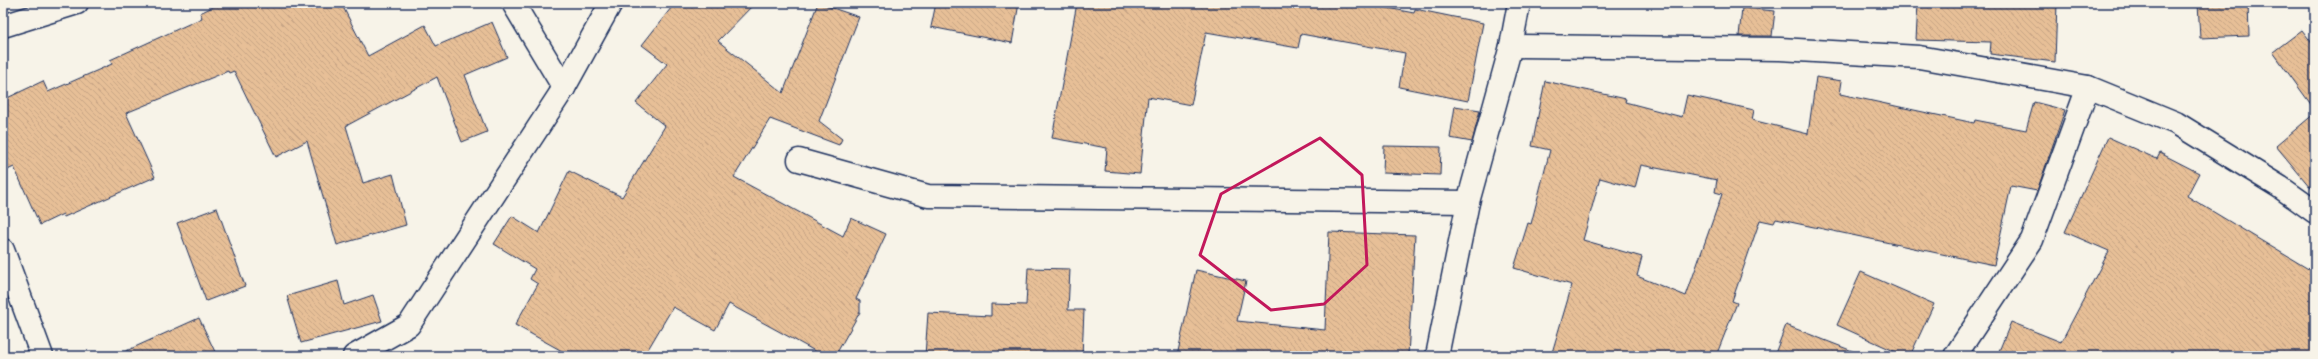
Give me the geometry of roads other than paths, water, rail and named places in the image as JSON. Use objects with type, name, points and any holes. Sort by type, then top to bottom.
[{"type":"street","points":[[3,26],[77,3]]},
{"type":"street","points":[[513,3],[564,88]]},
{"type":"street","points":[[354,356],[409,325],[564,88],[611,3]]},
{"type":"street","points":[[1437,356],[1468,202],[1511,46],[1519,3]]},
{"type":"street","points":[[1511,46],[1780,49],[1919,57],[2088,87],[2176,123],[2280,186],[2315,212]]},
{"type":"street","points":[[1955,356],[2032,240],[2088,87]]},
{"type":"street","points":[[799,160],[928,196],[1468,202]]},
{"type":"street","points":[[3,250],[42,356]]}]
